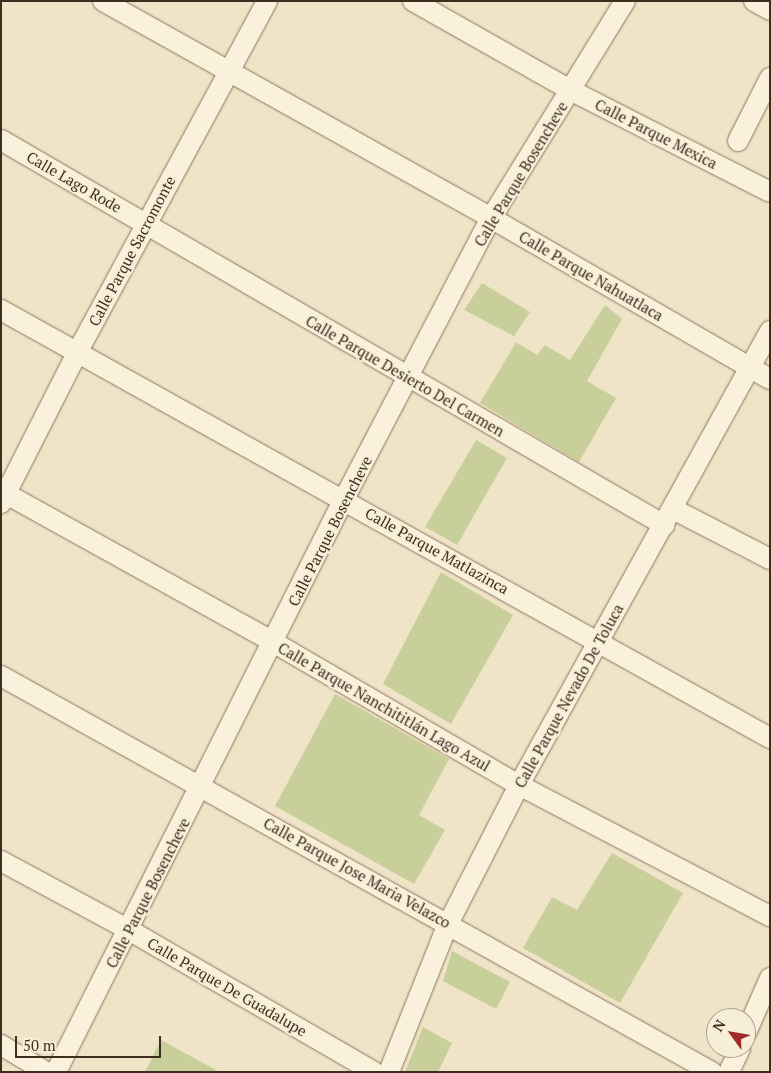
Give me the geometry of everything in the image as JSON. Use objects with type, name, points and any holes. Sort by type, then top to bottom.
[{"type":"street","name":"Calle Parque Nahuatlaca","points":[[103,1],[491,218],[770,379]]},
{"type":"street","name":"Calle Parque Sacromonte","points":[[3,496],[78,351],[267,1]]},
{"type":"street","name":"Calle Parque Mexica","points":[[413,1],[572,91],[770,192]]},
{"type":"street","name":"Calle Parque Bosencheve","points":[[56,1072],[130,930],[344,499],[409,380],[491,218],[572,91],[625,1]]},
{"type":"street","points":[[754,1],[770,10]]},
{"type":"street","points":[[738,141],[770,78]]},
{"type":"street","name":"Calle Lago Rode","points":[[1,140],[147,224]]},
{"type":"street","name":"Calle Parque Desierto Del Carmen","points":[[147,224],[409,380],[668,517],[770,559]]},
{"type":"street","name":"Calle Parque Matlazinca","points":[[1,310],[600,641],[770,738]]},
{"type":"street","name":"Calle Parque Nevado De Toluca","points":[[389,1072],[448,924],[519,785],[770,331]]},
{"type":"street","name":"Calle Parque Nanchititlán Lago Azul","points":[[3,496],[273,642],[519,785],[770,916]]},
{"type":"street","name":"Calle Parque Jose Maria Velazco","points":[[1,676],[202,786],[712,1072]]},
{"type":"street","name":"Calle Parque De Guadalupe","points":[[1,861],[130,930],[374,1072]]},
{"type":"street","points":[[756,1010],[770,978]]},
{"type":"street","points":[[1,1045],[46,1072]]},
{"type":"street","points":[[730,1072],[736,1058]]},
{"type":"green space","points":[[482,283],[530,312],[514,336],[464,310]]},
{"type":"green space","points":[[605,305],[622,319],[587,381],[616,398],[579,462],[480,403],[516,342],[537,355],[545,345],[570,360]]},
{"type":"green space","points":[[476,440],[507,458],[457,545],[425,527]]},
{"type":"green space","points":[[441,572],[513,615],[451,724],[383,684]]},
{"type":"green space","points":[[335,694],[449,759],[419,815],[445,830],[414,884],[275,806]]},
{"type":"green space","points":[[612,853],[683,893],[620,1003],[523,948],[552,897],[577,910]]},
{"type":"green space","points":[[452,951],[510,982],[496,1009],[443,981]]},
{"type":"green space","points":[[423,1027],[452,1043],[438,1072],[405,1072]]},
{"type":"green space","points":[[161,1040],[220,1072],[145,1072]]}]
